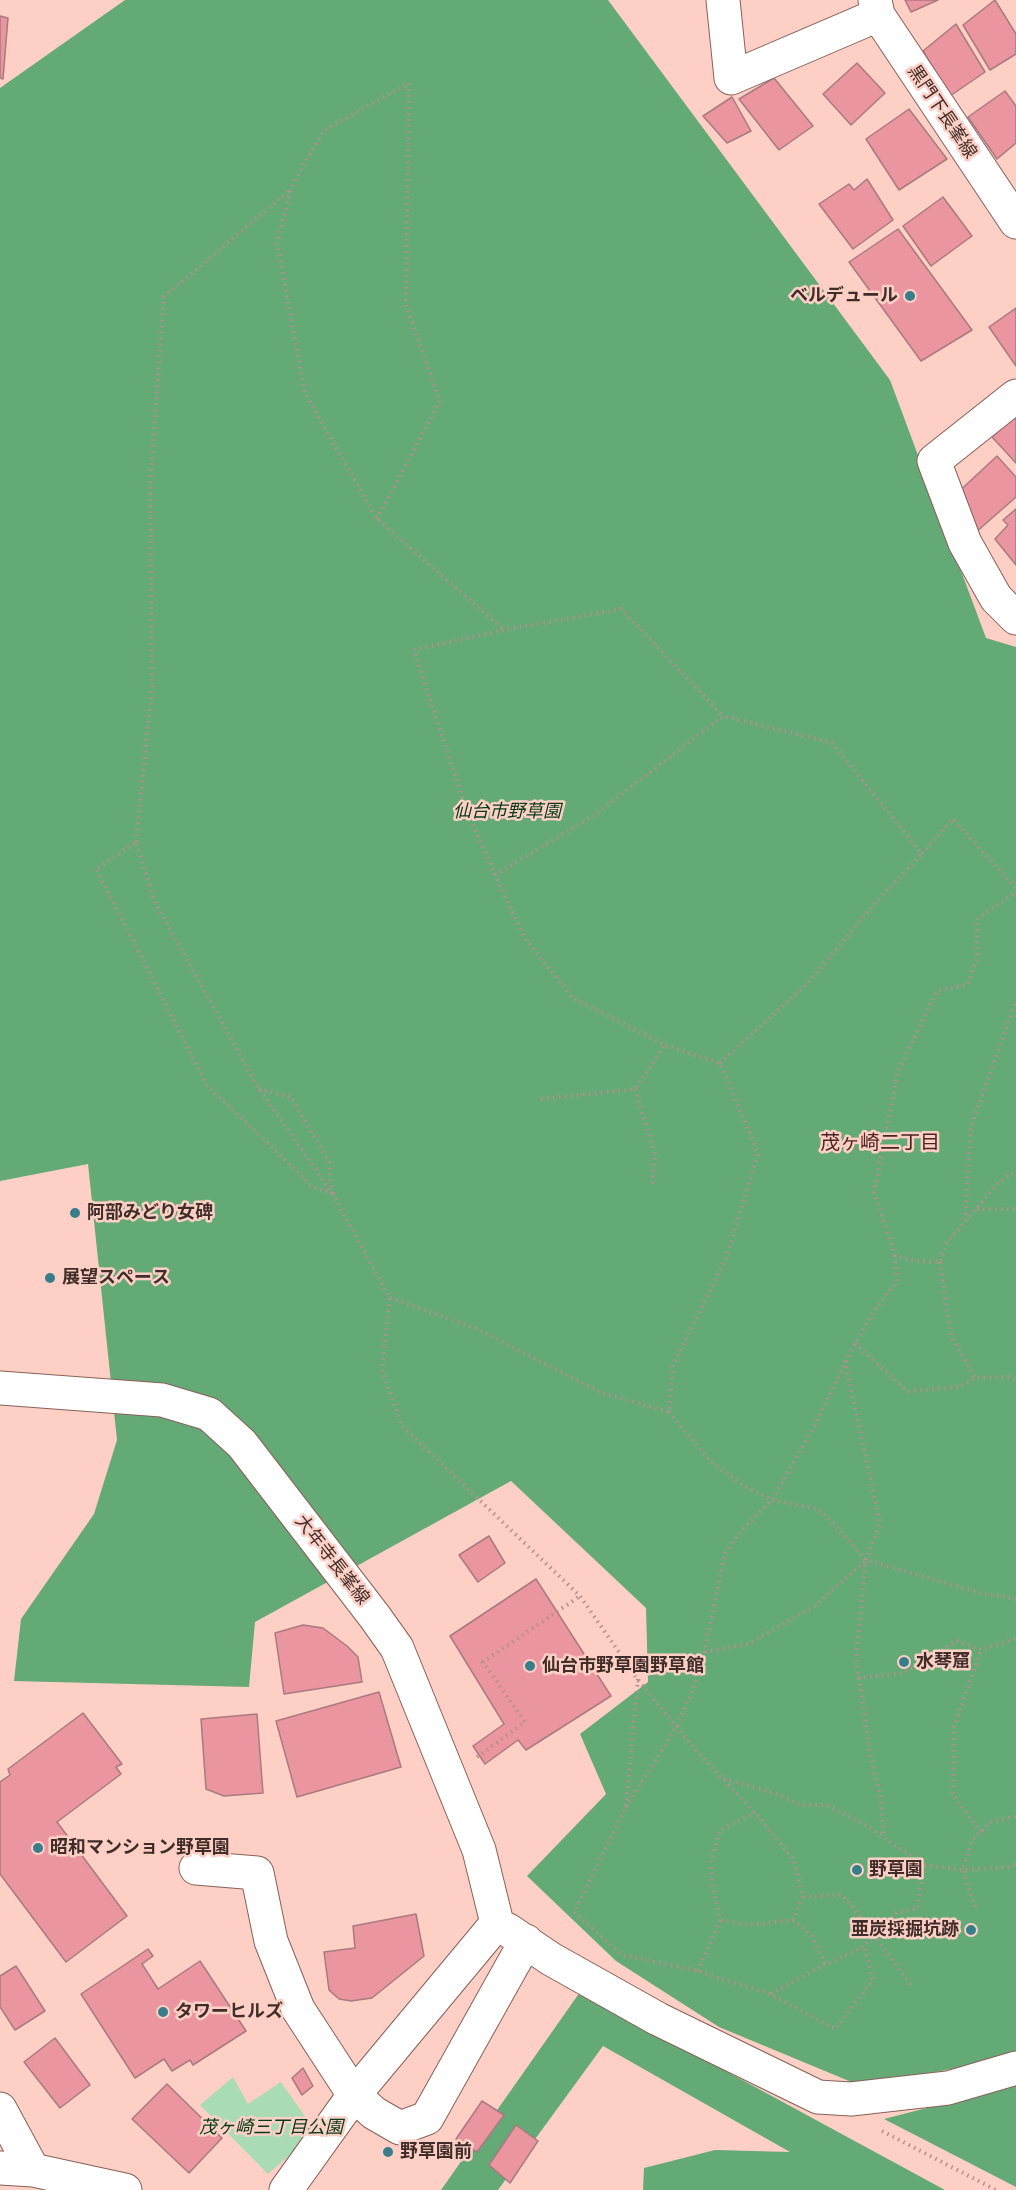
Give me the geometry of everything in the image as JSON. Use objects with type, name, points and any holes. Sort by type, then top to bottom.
[{"type":"street","points":[[723,0],[731,78],[876,8]]},
{"type":"street","name":"黒門下長峯線","points":[[876,8],[1016,222]]},
{"type":"street","points":[[1016,396],[934,461],[965,543],[996,598],[1016,618]]},
{"type":"street","name":"大年寺長峯線","points":[[0,1388],[162,1400],[208,1414],[242,1444],[397,1648],[479,1850],[497,1923]]},
{"type":"street","points":[[196,1868],[257,1873],[271,1941],[298,2009],[354,2094],[374,2113],[400,2128],[427,2118],[526,1941]]},
{"type":"street","points":[[286,2190],[354,2094],[497,1923],[551,1959],[658,2019],[818,2097],[851,2099],[948,2088],[1016,2068]]},
{"type":"street","points":[[0,2109],[33,2170]]},
{"type":"street","points":[[0,2168],[33,2170],[125,2190]]},
{"type":"path","points":[[377,519],[440,401],[406,306],[409,83],[323,131],[291,188],[277,243],[305,393],[377,519],[504,630]]},
{"type":"path","points":[[291,188],[164,297],[150,484],[152,687],[136,842],[155,902],[259,1089],[332,1193],[390,1298],[382,1370],[402,1426],[580,1596],[638,1678],[794,1860],[803,1897],[793,1920]]},
{"type":"path","points":[[669,1412],[673,1365],[727,1256],[758,1153],[720,1063],[664,1045],[573,998],[524,937],[468,815],[414,650],[504,630],[621,609],[723,716],[832,743],[922,854]]},
{"type":"path","points":[[495,875],[593,816],[723,716]]},
{"type":"path","points":[[720,1063],[806,985],[876,902],[953,819],[1016,888]]},
{"type":"path","points":[[136,842],[96,869],[207,1085],[313,1187],[332,1193]]},
{"type":"path","points":[[864,1945],[873,1980],[835,2029],[770,1994],[698,1971],[622,1955],[574,1912],[626,1807],[677,1726],[700,1673],[725,1553],[741,1531],[772,1500],[816,1423],[855,1343],[874,1311],[897,1281],[896,1256],[874,1192],[898,1071],[937,991],[968,984],[977,958],[977,919],[1016,892]]},
{"type":"path","points":[[965,1221],[971,1127],[1016,1001]]},
{"type":"path","points":[[541,1099],[634,1089],[664,1045]]},
{"type":"path","points":[[259,1089],[291,1097],[329,1162],[332,1193]]},
{"type":"path","points":[[634,1089],[655,1154],[651,1185]]},
{"type":"path","points":[[975,1378],[951,1336],[940,1262],[946,1244],[965,1221],[998,1183],[1016,1171]]},
{"type":"path","points":[[976,1209],[1016,1209]]},
{"type":"path","points":[[896,1256],[915,1261],[940,1262]]},
{"type":"path","points":[[390,1298],[476,1328],[602,1393],[669,1412],[709,1460],[744,1486],[772,1500],[817,1509],[866,1560],[981,1593],[1016,1599]]},
{"type":"path","points":[[855,1343],[908,1390],[959,1387],[975,1378],[1010,1377],[1016,1380]]},
{"type":"path","points":[[845,1361],[880,1524],[866,1560],[856,1657],[870,1753],[881,1798],[884,1837]]},
{"type":"path","points":[[705,1652],[749,1644],[816,1605],[866,1560]]},
{"type":"path","points":[[450,1777],[525,1722],[483,1662],[580,1596]]},
{"type":"path","points":[[858,1678],[903,1673],[957,1641],[981,1650],[1016,1638]]},
{"type":"path","points":[[981,1650],[954,1727],[953,1795],[981,1832]]},
{"type":"path","points":[[626,1807],[638,1678]]},
{"type":"path","points":[[723,1779],[774,1793],[801,1805],[827,1805],[864,1824],[924,1865],[963,1870],[1009,1867],[1016,1864]]},
{"type":"path","points":[[698,1971],[720,1920],[712,1884],[711,1862],[720,1830],[755,1813]]},
{"type":"path","points":[[975,1907],[963,1870],[972,1840],[991,1822],[1016,1816]]},
{"type":"path","points":[[770,1994],[864,1945],[897,1912],[917,1909],[924,1865]]},
{"type":"path","points":[[803,1897],[842,1895],[913,1988]]},
{"type":"path","points":[[720,1920],[748,1925],[793,1920],[812,1936],[825,1964]]},
{"type":"path","points":[[879,2130],[996,2190]]},
{"type":"green space","name":"仙台市野草園","points":[[125,0],[608,0],[890,380],[986,638],[1016,647],[1016,2052],[999,2060],[861,2086],[719,2027],[616,1961],[527,1876],[606,1794],[580,1734],[648,1682],[646,1608],[511,1481],[255,1622],[249,1687],[14,1681],[21,1619],[94,1514],[117,1440],[88,1164],[0,1181],[0,88]]},
{"type":"green space","points":[[580,1992],[945,2190],[643,2190],[644,2168],[715,2150],[790,2152],[603,2046],[498,2190],[441,2190]]},
{"type":"green space","name":"茂ヶ崎三丁目公園","points":[[233,2077],[248,2104],[281,2082],[316,2132],[268,2174],[200,2105]]},
{"type":"green space","points":[[1016,2085],[1016,2187],[884,2119]]},
{"type":"building","points":[[905,0],[938,0],[911,12]]},
{"type":"building","points":[[995,0],[1016,34],[1016,54],[990,70],[963,25]]},
{"type":"building","points":[[0,16],[8,18],[3,79],[0,78]]},
{"type":"building","points":[[956,24],[985,72],[950,96],[923,51]]},
{"type":"building","points":[[857,63],[885,93],[851,125],[823,94]]},
{"type":"building","points":[[774,78],[813,126],[779,150],[739,99]]},
{"type":"building","points":[[1005,91],[1016,106],[1016,143],[997,159],[968,117]]},
{"type":"building","points":[[732,97],[751,131],[727,143],[703,116]]},
{"type":"building","points":[[909,109],[947,159],[899,190],[866,139]]},
{"type":"building","points":[[867,179],[893,220],[853,249],[819,204],[849,184],[854,190]]},
{"type":"building","points":[[943,197],[972,236],[931,266],[903,226]]},
{"type":"building","name":"ベルデュール","points":[[898,229],[972,330],[921,361],[849,262]]},
{"type":"building","points":[[1016,308],[1016,366],[989,327]]},
{"type":"building","points":[[1016,415],[1016,463],[992,437]]},
{"type":"building","points":[[997,456],[1016,477],[1016,497],[975,533],[953,497]]},
{"type":"building","points":[[1016,509],[1016,565],[995,539],[1008,525],[1003,520]]},
{"type":"building","points":[[489,1536],[505,1563],[478,1582],[459,1555]]},
{"type":"building","name":"仙台市野草園野草館","points":[[536,1579],[611,1696],[526,1750],[518,1740],[485,1764],[473,1746],[504,1724],[450,1636]]},
{"type":"building","points":[[303,1625],[323,1628],[347,1646],[358,1657],[362,1682],[284,1694],[275,1633]]},
{"type":"building","points":[[379,1692],[401,1767],[297,1797],[276,1721]]},
{"type":"building","name":"昭和マンション野草園","points":[[83,1713],[122,1764],[116,1767],[121,1774],[57,1822],[127,1916],[66,1962],[0,1874],[0,1782],[10,1775],[8,1769]]},
{"type":"building","points":[[257,1714],[263,1793],[224,1796],[206,1789],[201,1719]]},
{"type":"building","points":[[416,1914],[424,1956],[372,1998],[351,2001],[339,1999],[329,1990],[324,1952],[355,1948],[353,1926]]},
{"type":"building","name":"タワーヒルズ","points":[[148,1949],[153,1956],[142,1964],[158,1989],[200,1961],[246,2031],[193,2065],[190,2060],[172,2071],[164,2059],[135,2078],[81,1994]]},
{"type":"building","points":[[16,1966],[45,2011],[15,2030],[0,2007],[0,1976]]},
{"type":"building","points":[[55,2038],[90,2085],[60,2108],[24,2062]]},
{"type":"building","points":[[303,2068],[313,2086],[302,2095],[292,2078]]},
{"type":"building","points":[[167,2084],[222,2138],[189,2173],[132,2119]]},
{"type":"building","points":[[482,2101],[504,2115],[477,2152],[456,2139]]},
{"type":"building","points":[[516,2125],[538,2141],[510,2183],[489,2165]]},
{"type":"place","name":"ベルデュール","points":[[910,296]]},
{"type":"place","name":"阿部みどり女碑","points":[[75,1213]]},
{"type":"place","name":"展望スペース","points":[[50,1278]]},
{"type":"place","name":"水琴窟","points":[[904,1662]]},
{"type":"place","name":"仙台市野草園野草館","points":[[530,1666]]},
{"type":"place","name":"昭和マンション野草園","points":[[38,1848]]},
{"type":"place","name":"野草園","points":[[857,1870]]},
{"type":"place","name":"亜炭採掘坑跡","points":[[971,1930]]},
{"type":"place","name":"タワーヒルズ","points":[[163,2012]]},
{"type":"place","name":"野草園前","points":[[388,2152]]},
{"type":"district","name":"茂ヶ崎二丁目","points":[[880,1143]]}]
